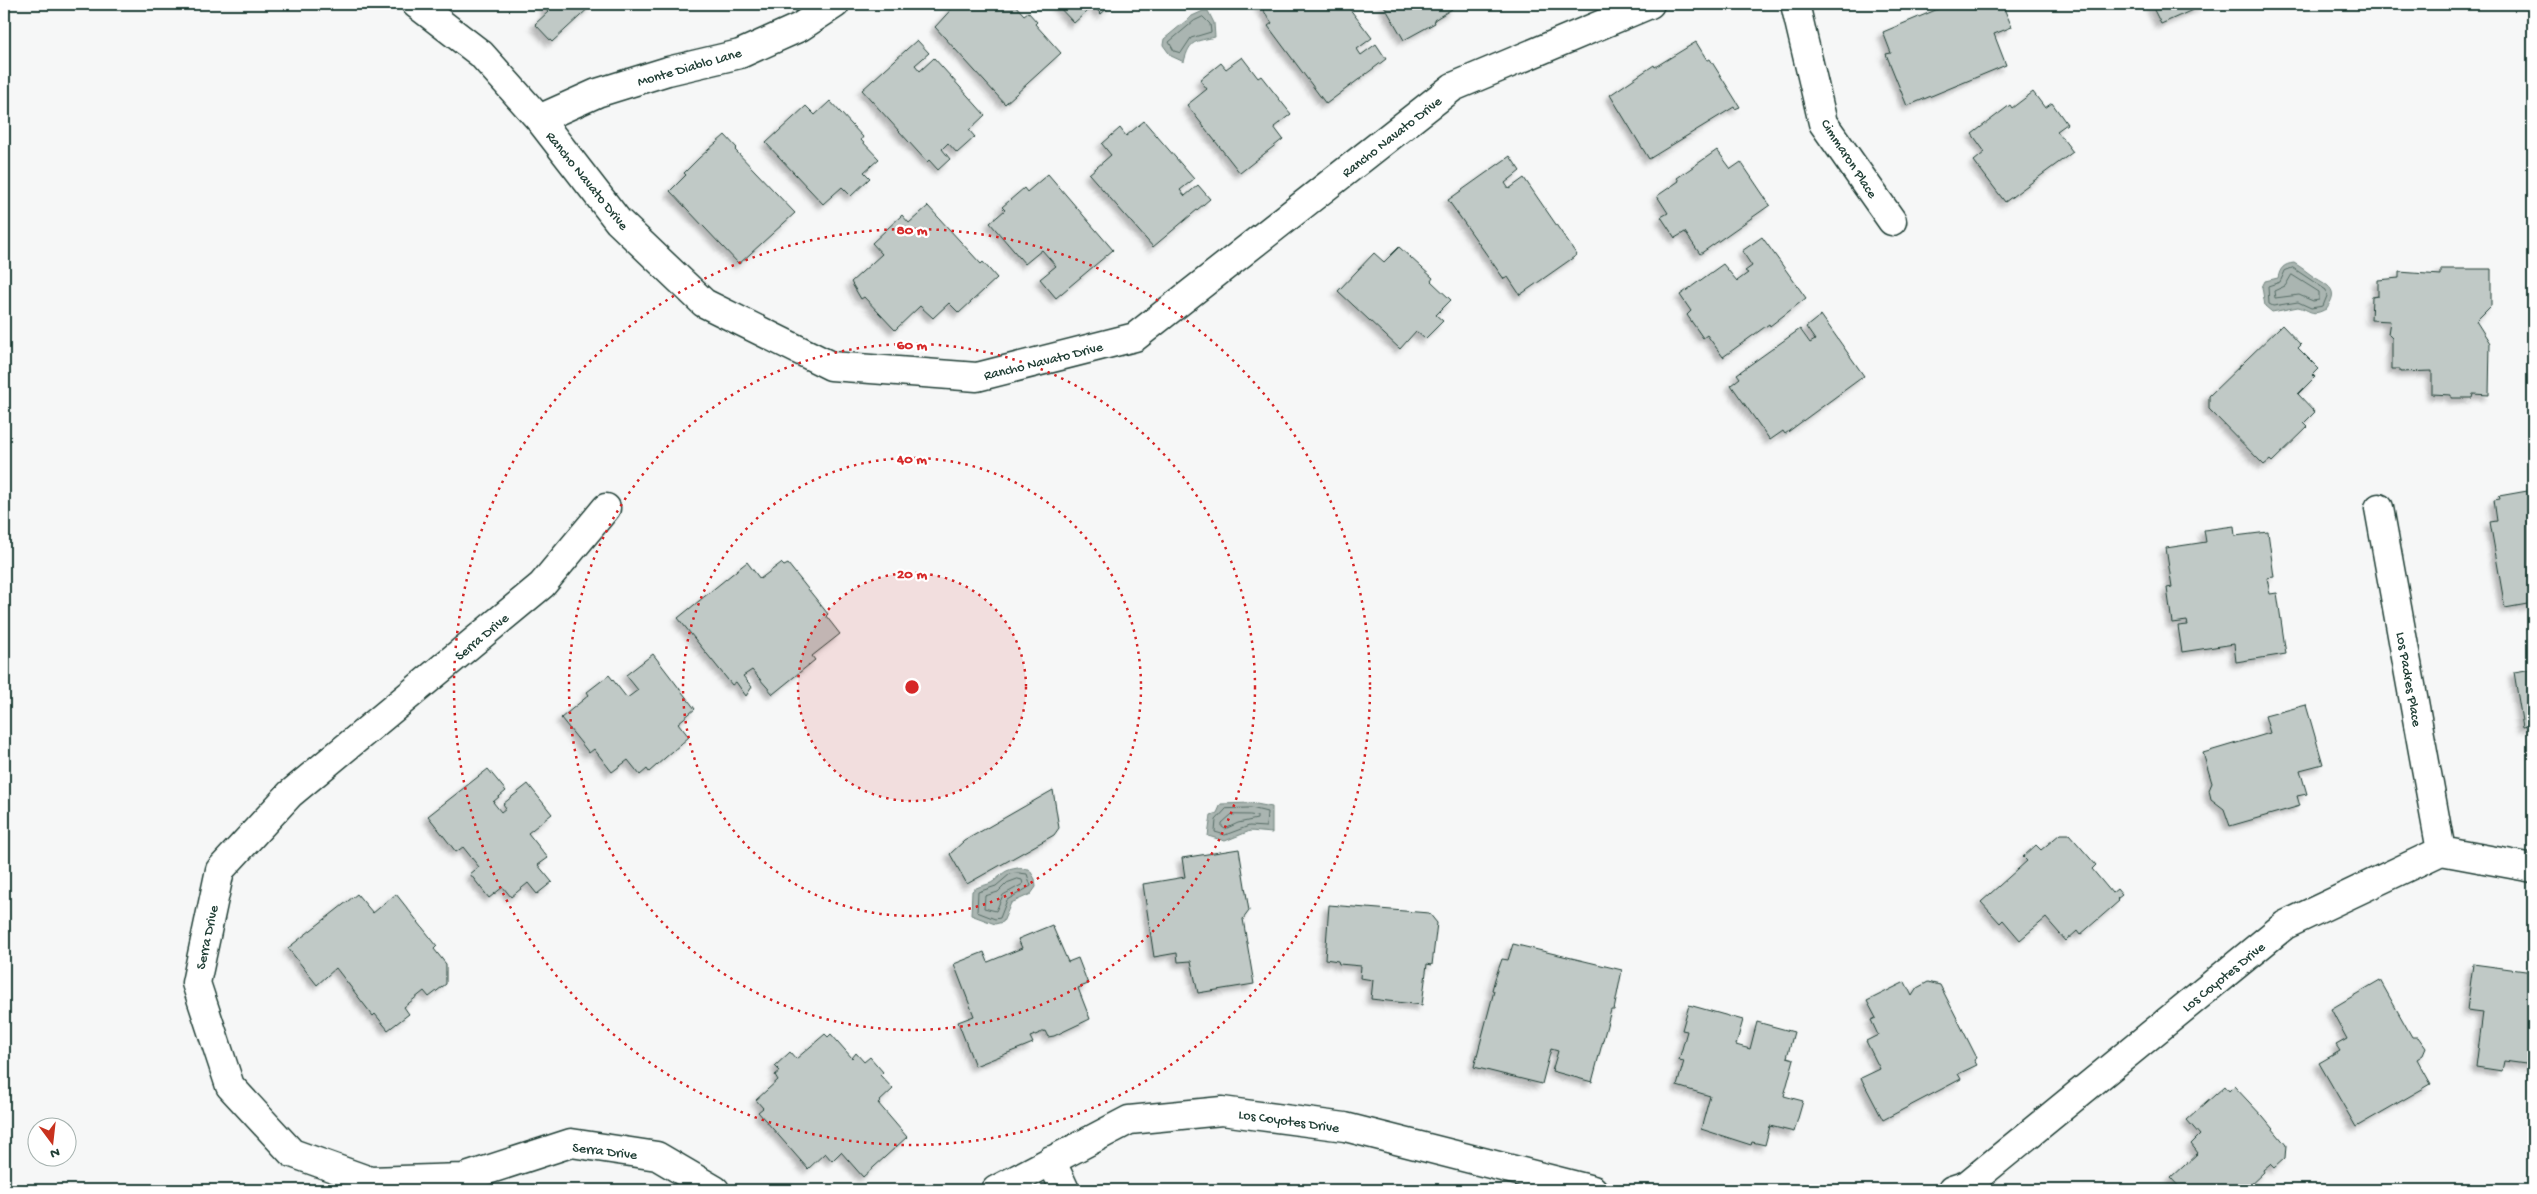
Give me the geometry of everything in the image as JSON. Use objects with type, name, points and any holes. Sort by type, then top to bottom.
[{"type":"street","name":"Rancho Navato Drive","points":[[416,4],[480,54],[539,119],[618,221],[704,303],[832,366],[977,377],[1134,337],[1453,87],[1650,4]]},
{"type":"street","name":"Monte Diablo Lane","points":[[539,119],[606,91],[668,71],[740,54],[800,27],[835,4]]},
{"type":"street","name":"Cimmaron Place","points":[[1795,4],[1823,123],[1892,221]]},
{"type":"street","name":"Serra Drive","points":[[606,508],[542,585],[290,794],[220,870],[196,983],[230,1086],[292,1153],[370,1181],[462,1178],[572,1143],[657,1156],[715,1190]]},
{"type":"street","name":"Los Padres Place","points":[[2379,508],[2441,851]]},
{"type":"street","points":[[2441,851],[2533,868]]},
{"type":"street","name":"Los Coyotes Drive","points":[[1952,1190],[1967,1185],[2285,925],[2441,851]]},
{"type":"street","name":"Los Coyotes Drive","points":[[996,1190],[1129,1120],[1222,1111],[1345,1127],[1593,1190]]},
{"type":"street","points":[[1051,1160],[1064,1190]]},
{"type":"water","points":[[1208,11],[1214,23],[1215,37],[1198,41],[1191,45],[1184,62],[1171,56],[1163,45],[1164,39],[1192,16]]},
{"type":"water","points":[[2294,263],[2331,289],[2332,297],[2326,309],[2314,313],[2298,307],[2272,312],[2265,306],[2262,287],[2265,281],[2278,278],[2283,267]]},
{"type":"water","points":[[1251,803],[1272,807],[1272,833],[1250,831],[1225,841],[1208,836],[1211,815],[1217,813],[1221,804]]},
{"type":"water","points":[[1018,868],[1029,869],[1035,879],[1036,887],[1031,894],[1011,903],[1003,922],[995,924],[971,915],[972,891],[992,883],[1007,871]]},
{"type":"building","points":[[545,4],[593,4],[552,42],[535,24],[548,12],[543,6]]},
{"type":"building","points":[[956,4],[1014,4],[1024,15],[1028,12],[1037,22],[1035,24],[1061,53],[1005,104],[935,27]]},
{"type":"building","points":[[1056,4],[1112,4],[1101,14],[1093,6],[1074,23]]},
{"type":"building","points":[[1259,4],[1346,4],[1372,38],[1357,49],[1361,55],[1376,44],[1386,59],[1326,104],[1268,26],[1272,23]]},
{"type":"building","points":[[1383,4],[1454,4],[1451,6],[1452,9],[1434,20],[1435,23],[1404,40]]},
{"type":"building","points":[[1950,4],[2002,4],[2012,27],[1994,34],[2006,65],[1907,106],[1886,54],[1891,53],[1883,32]]},
{"type":"building","points":[[2151,4],[2206,4],[2161,24]]},
{"type":"building","points":[[917,40],[929,53],[915,65],[920,71],[934,58],[985,115],[969,130],[975,137],[957,153],[948,143],[942,149],[950,159],[938,170],[929,160],[927,162],[862,90]]},
{"type":"building","points":[[1696,42],[1707,60],[1710,59],[1740,107],[1735,109],[1734,107],[1649,159],[1610,95],[1654,65],[1655,67]]},
{"type":"building","points":[[1242,57],[1258,78],[1261,76],[1291,114],[1274,127],[1283,139],[1240,173],[1187,105],[1207,89],[1200,80],[1221,63],[1226,69]]},
{"type":"building","points":[[2033,92],[2045,108],[2052,103],[2067,124],[2057,131],[2073,152],[2005,202],[1974,161],[1985,152],[1972,134],[2010,105],[2012,108]]},
{"type":"building","points":[[830,101],[863,137],[861,140],[879,159],[864,172],[870,178],[851,196],[842,187],[823,204],[766,143],[806,106],[815,115]]},
{"type":"building","points":[[1144,121],[1194,179],[1180,190],[1185,196],[1198,185],[1210,199],[1153,247],[1089,174],[1111,155],[1102,144],[1120,128],[1126,136]]},
{"type":"building","points":[[725,135],[737,148],[735,150],[795,213],[739,264],[670,191],[686,175],[684,173]]},
{"type":"building","points":[[1717,150],[1731,169],[1741,162],[1770,205],[1700,254],[1685,232],[1675,238],[1661,217],[1668,213],[1657,196],[1679,181],[1677,178]]},
{"type":"building","points":[[1510,156],[1520,171],[1505,183],[1509,189],[1524,178],[1577,255],[1520,295],[1508,277],[1504,279],[1448,200]]},
{"type":"building","points":[[1048,174],[1113,250],[1056,298],[1040,279],[1056,266],[1042,250],[1025,264],[990,223],[1005,210],[1002,207],[1024,188],[1027,192]]},
{"type":"building","points":[[928,206],[981,264],[983,262],[997,278],[959,313],[949,303],[933,318],[920,306],[895,330],[864,297],[861,299],[851,282],[882,254],[872,243],[902,215],[909,223]]},
{"type":"building","points":[[1762,237],[1806,298],[1770,326],[1769,324],[1723,357],[1707,335],[1703,338],[1687,315],[1691,311],[1680,295],[1723,264],[1737,281],[1748,273],[1745,271],[1752,266],[1742,251]]},
{"type":"building","points":[[1399,247],[1433,278],[1431,281],[1451,300],[1436,315],[1443,321],[1425,339],[1416,331],[1400,349],[1338,291],[1374,253],[1384,262]]},
{"type":"building","points":[[2441,269],[2491,269],[2491,306],[2476,321],[2490,343],[2489,395],[2473,394],[2472,398],[2451,398],[2451,395],[2432,394],[2432,371],[2400,372],[2400,369],[2392,369],[2392,338],[2388,334],[2390,321],[2371,320],[2372,297],[2378,296],[2378,280],[2399,278],[2399,272],[2441,275]]},
{"type":"building","points":[[1821,315],[1864,376],[1785,434],[1783,431],[1770,440],[1731,385],[1740,378],[1737,374],[1800,329],[1810,343],[1815,340],[1806,327]]},
{"type":"building","points":[[2282,325],[2301,345],[2298,348],[2319,369],[2313,375],[2315,377],[2298,394],[2315,412],[2304,423],[2308,427],[2272,462],[2270,460],[2264,465],[2209,409],[2209,396]]},
{"type":"building","points":[[2533,490],[2533,603],[2505,608],[2490,522],[2497,521],[2494,500],[2500,499],[2499,496]]},
{"type":"building","points":[[2234,526],[2235,536],[2268,532],[2274,577],[2267,578],[2270,594],[2277,593],[2286,654],[2236,662],[2234,644],[2182,652],[2178,626],[2188,625],[2187,621],[2172,623],[2167,588],[2172,587],[2166,548],[2206,542],[2204,530]]},
{"type":"building","points":[[747,562],[760,579],[781,563],[784,566],[788,564],[828,614],[826,616],[840,634],[812,656],[815,660],[773,694],[752,670],[743,676],[752,687],[746,696],[736,682],[732,685],[678,618]]},
{"type":"building","points":[[653,654],[695,709],[678,723],[689,737],[649,772],[647,769],[640,775],[628,760],[612,772],[594,749],[589,753],[561,718],[589,695],[587,692],[609,675],[627,698],[638,690],[626,675]]},
{"type":"building","points":[[2533,669],[2533,725],[2523,727],[2514,672]]},
{"type":"building","points":[[2306,705],[2323,764],[2300,770],[2307,794],[2297,796],[2300,806],[2230,826],[2224,809],[2211,799],[2209,790],[2212,783],[2203,753],[2270,733],[2265,716]]},
{"type":"building","points":[[488,769],[506,791],[493,802],[501,812],[506,808],[503,804],[528,784],[552,814],[528,833],[548,858],[538,865],[552,882],[537,894],[528,883],[511,897],[503,887],[489,898],[470,874],[479,867],[463,847],[456,852],[428,816]]},
{"type":"building","points":[[1053,790],[1059,828],[1054,835],[967,884],[950,854],[964,841]]},
{"type":"building","points":[[2060,834],[2069,834],[2096,865],[2092,869],[2112,893],[2117,889],[2122,895],[2117,899],[2119,901],[2080,935],[2077,931],[2066,941],[2046,918],[2020,940],[2003,920],[2000,923],[1981,902],[2027,861],[2023,857],[2036,845],[2041,850]]},
{"type":"building","points":[[1239,849],[1249,911],[1243,919],[1254,984],[1198,993],[1191,961],[1178,962],[1177,953],[1154,957],[1143,884],[1185,877],[1182,858]]},
{"type":"building","points":[[357,894],[373,913],[396,894],[437,946],[434,949],[446,964],[446,984],[429,997],[424,991],[404,1007],[409,1014],[388,1030],[375,1014],[373,1016],[336,968],[317,985],[288,948]]},
{"type":"building","points":[[1329,905],[1429,913],[1437,923],[1432,965],[1427,964],[1422,1005],[1371,999],[1373,980],[1360,978],[1361,966],[1339,964],[1338,961],[1325,959]]},
{"type":"building","points":[[1052,925],[1068,962],[1078,958],[1088,984],[1078,988],[1090,1019],[1054,1036],[1048,1037],[1045,1031],[1030,1037],[1033,1043],[975,1066],[958,1022],[974,1016],[954,964],[984,952],[988,962],[1022,948],[1018,939]]},
{"type":"building","points":[[1513,944],[1622,970],[1614,1010],[1611,1010],[1592,1082],[1552,1071],[1558,1051],[1551,1049],[1542,1084],[1474,1067],[1494,991],[1492,990],[1495,979],[1502,959],[1508,960]]},
{"type":"building","points":[[2473,964],[2533,972],[2533,1065],[2504,1061],[2502,1071],[2476,1067],[2483,1012],[2467,1010]]},
{"type":"building","points":[[2380,980],[2412,1037],[2418,1037],[2426,1048],[2423,1055],[2417,1059],[2431,1084],[2356,1127],[2319,1063],[2340,1051],[2336,1045],[2347,1039],[2331,1009]]},
{"type":"building","points":[[1905,982],[1912,996],[1917,988],[1928,982],[1940,985],[1977,1058],[1974,1060],[1977,1065],[1958,1074],[1961,1079],[1883,1120],[1861,1078],[1880,1069],[1866,1041],[1878,1035],[1871,1020],[1876,1018],[1867,1001]]},
{"type":"building","points":[[1689,1005],[1743,1020],[1736,1045],[1750,1049],[1757,1022],[1794,1032],[1787,1057],[1794,1059],[1784,1096],[1803,1101],[1794,1132],[1770,1126],[1765,1145],[1752,1142],[1751,1145],[1701,1129],[1710,1096],[1677,1086],[1684,1061],[1679,1060],[1687,1031],[1682,1030]]},
{"type":"building","points":[[825,1034],[828,1037],[831,1034],[852,1058],[856,1053],[864,1062],[870,1057],[883,1072],[880,1075],[893,1089],[878,1103],[907,1137],[863,1177],[841,1152],[832,1161],[825,1153],[808,1169],[758,1112],[763,1108],[756,1100],[778,1080],[775,1075],[780,1071],[775,1066],[790,1052],[796,1059]]},
{"type":"building","points":[[2225,1086],[2229,1091],[2234,1086],[2263,1117],[2286,1145],[2285,1158],[2274,1168],[2270,1164],[2245,1190],[2182,1190],[2171,1178],[2198,1153],[2191,1144],[2200,1135],[2187,1120]]}]
